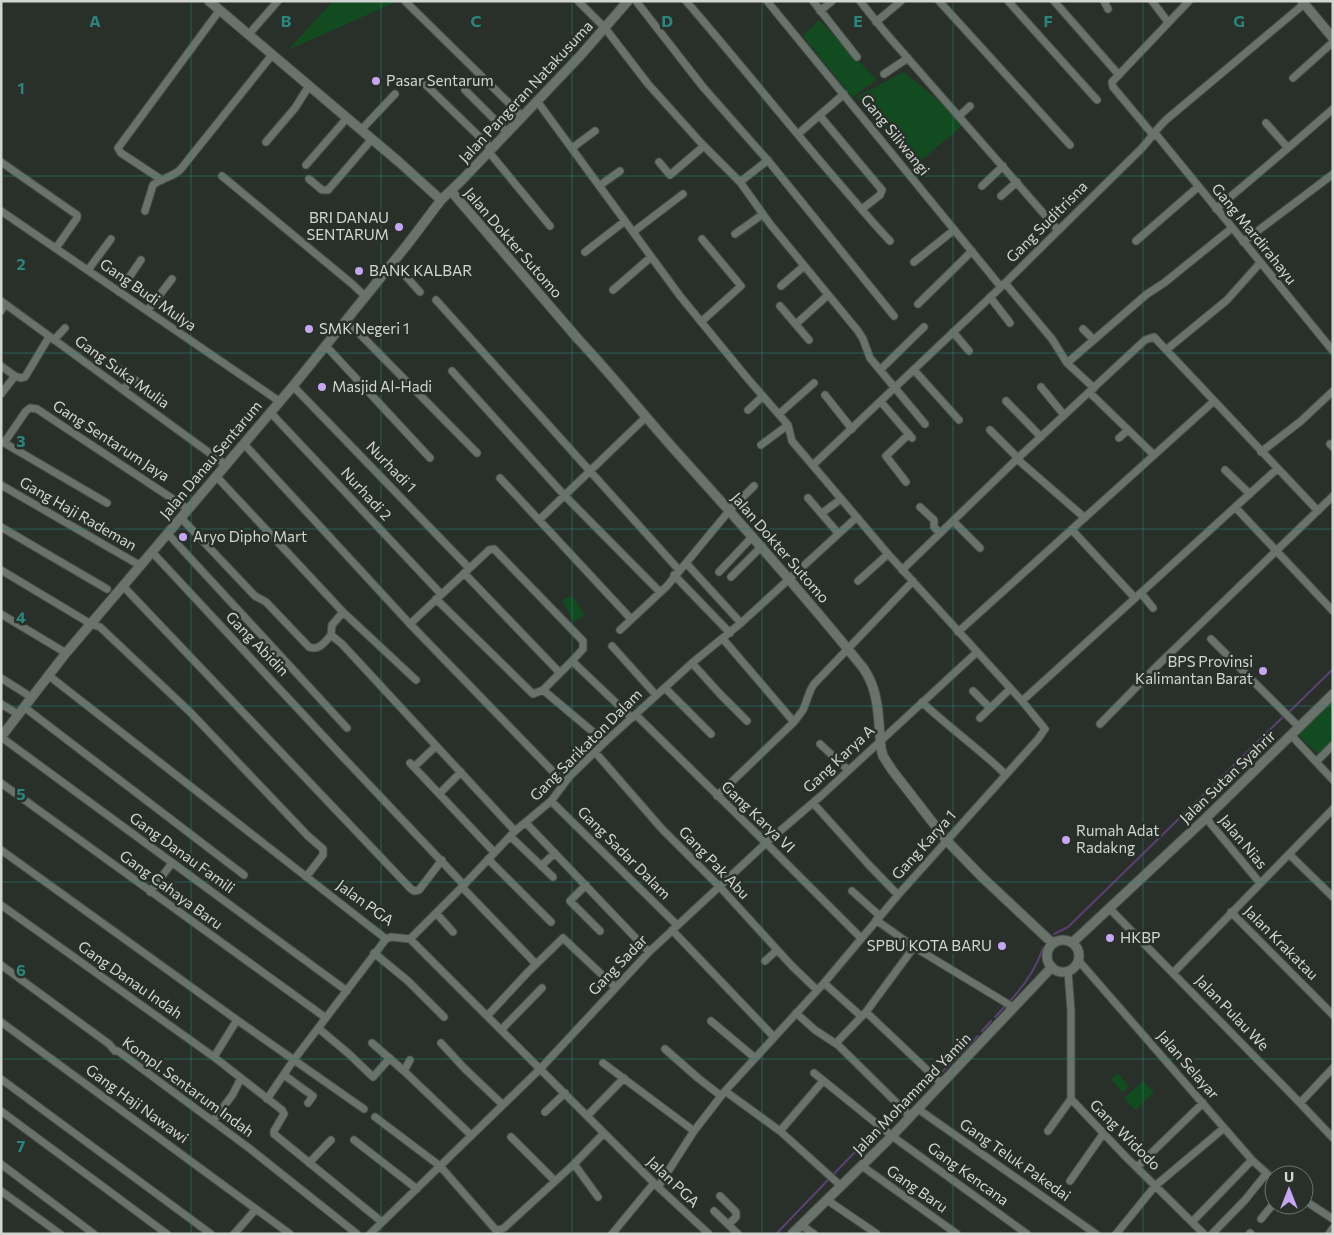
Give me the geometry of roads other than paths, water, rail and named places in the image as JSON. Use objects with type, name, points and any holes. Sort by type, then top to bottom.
[{"type":"street","points":[[208,1],[361,130],[440,200]]},
{"type":"street","points":[[248,35],[278,1]]},
{"type":"street","points":[[406,1],[522,116]]},
{"type":"street","points":[[578,1],[605,28],[648,84],[704,146],[740,182],[763,214],[861,336],[870,358],[925,424]]},
{"type":"street","name":"Jalan Pangeran Natakusuma","points":[[440,200],[451,191],[537,101],[628,1]]},
{"type":"street","points":[[636,1],[703,87],[768,160],[894,316]]},
{"type":"street","points":[[686,1],[868,218],[890,241]]},
{"type":"street","name":"Gang Siliwangi","points":[[767,1],[954,230],[1052,339],[1067,363],[1128,430],[1154,455]]},
{"type":"street","points":[[813,1],[857,57]]},
{"type":"street","points":[[820,10],[832,1]]},
{"type":"street","points":[[860,1],[876,22],[1058,230]]},
{"type":"street","points":[[876,22],[900,1]]},
{"type":"street","points":[[939,1],[1070,145]]},
{"type":"street","points":[[1008,1],[1097,100]]},
{"type":"street","points":[[1054,1],[1119,75],[1189,1]]},
{"type":"street","points":[[1104,1],[1108,9]]},
{"type":"street","points":[[1152,1],[1168,22]]},
{"type":"street","points":[[1303,2],[1333,38]]},
{"type":"street","name":"Gang Suditrisna","points":[[812,465],[990,298],[1154,134],[1158,127],[1303,2]]},
{"type":"street","points":[[162,180],[120,153],[118,148],[219,11]]},
{"type":"street","points":[[1293,78],[1333,42]]},
{"type":"street","points":[[144,211],[153,185],[172,177],[180,170],[272,56]]},
{"type":"street","points":[[884,74],[908,58]]},
{"type":"street","name":"Gang Mardirahayu","points":[[1119,75],[1113,82],[1113,86],[1333,351]]},
{"type":"street","points":[[426,85],[489,150],[550,226]]},
{"type":"street","points":[[266,142],[295,108],[309,86]]},
{"type":"street","points":[[465,90],[507,132]]},
{"type":"street","points":[[361,130],[395,94]]},
{"type":"street","points":[[798,134],[844,94]]},
{"type":"street","name":"Gang Karya 1","points":[[537,101],[632,232],[701,322],[788,425],[791,439],[812,465],[902,570],[1044,727],[1044,731],[898,895],[824,983],[723,1094],[656,1185],[612,1234]]},
{"type":"street","points":[[959,116],[970,106]]},
{"type":"street","points":[[1216,209],[1333,109]]},
{"type":"street","points":[[820,116],[882,190],[880,195],[862,210]]},
{"type":"street","points":[[306,164],[347,118]]},
{"type":"street","points":[[1266,123],[1288,148]]},
{"type":"street","points":[[572,148],[596,131]]},
{"type":"street","points":[[309,179],[322,190],[328,190],[372,140]]},
{"type":"street","points":[[659,162],[670,175],[704,146]]},
{"type":"street","points":[[740,182],[768,160]]},
{"type":"street","points":[[1,162],[77,215],[77,218],[56,248]]},
{"type":"street","points":[[982,186],[1003,166]]},
{"type":"street","points":[[599,186],[620,171]]},
{"type":"street","points":[[1243,242],[1333,174]]},
{"type":"street","points":[[222,176],[352,283],[365,296]]},
{"type":"street","points":[[1001,196],[1016,182]]},
{"type":"street","points":[[1136,241],[1198,187]]},
{"type":"street","name":"Jalan Dokter Sutomo","points":[[451,191],[646,417],[762,546],[864,669],[873,685],[877,700],[880,740],[882,753],[886,761],[947,841],[1051,942]]},
{"type":"street","points":[[632,232],[683,194]]},
{"type":"street","name":"Jalan Danau Sentarum","points":[[1,737],[48,675],[91,624],[112,591],[123,586],[293,386],[324,345],[393,262],[440,200]]},
{"type":"street","name":"Gang Budi Mulya","points":[[1,211],[280,401]]},
{"type":"street","points":[[735,234],[763,214]]},
{"type":"street","points":[[585,252],[625,221]]},
{"type":"street","points":[[1067,363],[1147,294],[1164,283],[1232,228]]},
{"type":"street","points":[[914,262],[954,230]]},
{"type":"street","points":[[88,270],[111,239]]},
{"type":"street","points":[[701,322],[741,286],[702,239]]},
{"type":"street","points":[[918,304],[972,251]]},
{"type":"street","points":[[613,290],[652,257]]},
{"type":"street","points":[[119,292],[141,260]]},
{"type":"street","points":[[393,262],[420,292]]},
{"type":"street","points":[[1166,350],[1227,300],[1260,263]]},
{"type":"street","points":[[781,286],[804,266]]},
{"type":"street","points":[[146,311],[172,279]]},
{"type":"street","points":[[796,324],[828,295]]},
{"type":"street","points":[[990,298],[1010,323]]},
{"type":"street","points":[[436,300],[591,471],[730,633]]},
{"type":"street","name":"Gang Suka Mulia","points":[[3,306],[52,338],[226,465]]},
{"type":"street","points":[[780,306],[809,340]]},
{"type":"street","points":[[346,320],[477,454]]},
{"type":"street","points":[[880,370],[924,327]]},
{"type":"street","points":[[1,366],[15,376],[21,378],[25,376],[52,338],[65,328]]},
{"type":"street","points":[[1083,329],[1094,340]]},
{"type":"street","points":[[953,332],[970,352]]},
{"type":"street","points":[[902,570],[1041,436],[1147,339],[1155,337],[1318,512]]},
{"type":"street","points":[[324,345],[430,458]]},
{"type":"street","points":[[113,364],[140,383]]},
{"type":"street","points":[[914,370],[959,420]]},
{"type":"street","points":[[452,371],[564,496],[660,592]]},
{"type":"street","points":[[1,394],[15,376]]},
{"type":"street","points":[[124,390],[131,378]]},
{"type":"street","points":[[779,414],[814,383]]},
{"type":"street","name":"Nurhadi 1","points":[[293,386],[560,672]]},
{"type":"street","points":[[1041,387],[1064,415]]},
{"type":"street","points":[[1261,452],[1301,421],[1333,391]]},
{"type":"street","points":[[825,395],[852,429]]},
{"type":"street","points":[[748,410],[763,396]]},
{"type":"street","points":[[1006,401],[1041,436]]},
{"type":"street","points":[[958,632],[1214,401]]},
{"type":"street","points":[[881,402],[911,436],[886,456],[906,482]]},
{"type":"street","name":"Gang Sentarum Jaya","points":[[2,442],[26,410],[30,408],[37,409],[188,509]]},
{"type":"street","name":"Nurhadi 2","points":[[270,412],[438,597],[530,692],[536,694],[543,690]]},
{"type":"street","points":[[539,520],[646,417]]},
{"type":"street","points":[[761,445],[788,425]]},
{"type":"street","points":[[990,430],[1017,459],[1085,518]]},
{"type":"street","points":[[1119,438],[1128,430]]},
{"type":"street","points":[[2,442],[108,503]]},
{"type":"street","points":[[244,444],[410,624],[564,783]]},
{"type":"street","points":[[1022,702],[1277,469]]},
{"type":"street","points":[[1225,470],[1250,494]]},
{"type":"street","points":[[216,476],[343,612],[416,680]]},
{"type":"street","points":[[500,478],[631,619]]},
{"type":"street","name":"Gang Haji Rademan","points":[[1,485],[140,566]]},
{"type":"street","points":[[620,630],[660,592],[729,511],[754,486]]},
{"type":"street","points":[[1100,724],[1159,664],[1333,496]]},
{"type":"street","points":[[808,498],[838,533]]},
{"type":"street","points":[[822,514],[841,499]]},
{"type":"street","points":[[920,507],[934,520],[934,527],[940,533]]},
{"type":"street","points":[[1235,507],[1333,611]]},
{"type":"street","name":"Gang Sarikaton Dalam","points":[[410,939],[494,852],[551,801],[564,783],[605,742],[692,663],[730,633],[856,517]]},
{"type":"street","points":[[181,518],[255,596],[266,602],[309,647],[319,648],[331,635],[332,625],[343,612]]},
{"type":"street","points":[[954,520],[980,548]]},
{"type":"street","points":[[1,527],[112,591]]},
{"type":"street","points":[[1072,530],[1138,596],[1153,608]]},
{"type":"street","points":[[168,534],[347,728]]},
{"type":"street","points":[[719,572],[753,536]]},
{"type":"street","points":[[731,577],[762,546]]},
{"type":"street","points":[[410,624],[466,570],[490,550],[495,550],[583,641],[583,649],[543,690],[605,742]]},
{"type":"street","name":"Gang Abidin","points":[[152,552],[341,755],[442,860],[463,886],[536,964]]},
{"type":"street","points":[[858,581],[888,554]]},
{"type":"street","points":[[686,563],[741,623]]},
{"type":"street","points":[[1,570],[91,624],[100,627],[190,712],[308,836],[323,849],[324,855],[306,877]]},
{"type":"street","points":[[717,796],[794,722],[804,710],[810,689],[814,684],[913,581]]},
{"type":"street","points":[[123,586],[411,889],[414,891],[419,890],[442,860]]},
{"type":"street","points":[[1,614],[66,653]]},
{"type":"street","points":[[331,635],[342,644],[460,772],[541,866],[554,877]]},
{"type":"street","points":[[723,639],[794,722]]},
{"type":"street","points":[[1211,639],[1299,727]]},
{"type":"street","points":[[612,646],[656,696]]},
{"type":"street","name":"Gang Karya A","points":[[720,886],[977,652]]},
{"type":"street","name":"Gang Karya VI","points":[[572,660],[766,843],[861,938]]},
{"type":"street","points":[[692,663],[747,721]]},
{"type":"street","name":"Jalan PGA","points":[[48,675],[386,939],[390,937],[410,939],[656,1185],[709,1234]]},
{"type":"street","points":[[1,678],[32,697]]},
{"type":"street","points":[[665,688],[711,734]]},
{"type":"street","points":[[980,718],[1010,689]]},
{"type":"street","points":[[973,691],[990,708]]},
{"type":"street","name":"Jalan Sutan Syahrir","points":[[1074,943],[1333,694]]},
{"type":"street","points":[[922,702],[982,752],[1005,774]]},
{"type":"street","points":[[1,704],[18,714]]},
{"type":"street","points":[[24,707],[244,875]]},
{"type":"street","points":[[1291,734],[1333,780]]},
{"type":"street","name":"Gang Danau Famili","points":[[1,737],[347,991]]},
{"type":"street","points":[[820,744],[848,770]]},
{"type":"street","points":[[1316,762],[1333,745]]},
{"type":"street","points":[[436,746],[412,765],[494,852]]},
{"type":"street","name":"Gang Pak Abu","points":[[595,752],[662,829],[720,886],[777,950],[817,990]]},
{"type":"street","points":[[439,794],[460,772]]},
{"type":"street","name":"Gang Cahaya Baru","points":[[1,783],[326,1018]]},
{"type":"street","name":"Gang Sadar Dalam","points":[[551,801],[674,928],[774,1037]]},
{"type":"street","points":[[813,803],[898,895]]},
{"type":"street","points":[[1173,973],[1333,809]]},
{"type":"street","name":"Jalan Nias","points":[[1206,818],[1260,883]]},
{"type":"street","points":[[526,823],[649,952]]},
{"type":"street","points":[[1,850],[364,1110]]},
{"type":"street","points":[[541,866],[555,853]]},
{"type":"street","points":[[1289,854],[1333,897]]},
{"type":"street","points":[[488,859],[551,922]]},
{"type":"street","points":[[150,892],[172,863]]},
{"type":"street","points":[[586,885],[570,901],[600,931]]},
{"type":"street","name":"Gang Sadar","points":[[370,1234],[540,1068],[649,952],[720,886]]},
{"type":"street","points":[[852,891],[878,918],[914,947],[1013,1007]]},
{"type":"street","name":"Gang Danau Indah","points":[[1,905],[214,1057],[284,1112],[274,1134],[309,1163]]},
{"type":"street","name":"Jalan Pulau We","points":[[1110,909],[1333,1138]]},
{"type":"street","name":"Jalan Krakatau","points":[[1231,912],[1333,1015]]},
{"type":"street","points":[[436,913],[453,932]]},
{"type":"street","points":[[488,1015],[563,938],[615,987]]},
{"type":"street","points":[[267,1099],[293,1060],[386,939]]},
{"type":"street","points":[[1051,942],[1074,943],[1079,963],[1068,973],[1050,968],[1047,955],[1051,942]]},
{"type":"street","points":[[838,1045],[839,1040],[863,1014],[914,947]]},
{"type":"street","points":[[764,961],[777,950]]},
{"type":"street","points":[[374,954],[408,981],[444,1017]]},
{"type":"street","name":"Jalan Selayar","points":[[1079,963],[1264,1172]]},
{"type":"street","name":"Kompl. Sentarum Indah","points":[[1,965],[109,1044],[115,1051],[118,1051],[213,1121],[357,1234]]},
{"type":"street","name":"Jalan Mohammad Yamin","points":[[792,1234],[892,1136],[1050,968]]},
{"type":"street","name":"Gang Widodo","points":[[1068,973],[1071,1099],[1103,1134],[1204,1234]]},
{"type":"street","points":[[824,983],[863,1014],[942,1084]]},
{"type":"street","points":[[501,1030],[542,988]]},
{"type":"street","points":[[796,1013],[815,1030],[838,1045],[911,1116]]},
{"type":"street","points":[[214,1057],[237,1020]]},
{"type":"street","points":[[711,1021],[755,1058]]},
{"type":"street","name":"Gang Haji Nawawi","points":[[1,1022],[290,1234]]},
{"type":"street","points":[[318,1028],[350,1054],[374,1077],[390,1058]]},
{"type":"street","points":[[372,1043],[470,1135]]},
{"type":"street","points":[[441,1043],[502,1104]]},
{"type":"street","points":[[665,1049],[698,1078],[780,1131],[841,1185]]},
{"type":"street","points":[[404,1071],[410,1060]]},
{"type":"street","points":[[603,1063],[694,1131]]},
{"type":"street","points":[[1300,1103],[1333,1068]]},
{"type":"street","name":"Gang Kencana","points":[[814,1073],[892,1136],[1027,1234]]},
{"type":"street","points":[[284,1075],[313,1096],[308,1103]]},
{"type":"street","points":[[213,1121],[233,1094],[241,1078]]},
{"type":"street","points":[[587,1116],[624,1078]]},
{"type":"street","points":[[1,1079],[211,1234]]},
{"type":"street","points":[[780,1131],[823,1081]]},
{"type":"street","points":[[546,1112],[565,1093]]},
{"type":"street","points":[[1048,1130],[1071,1099]]},
{"type":"street","points":[[1137,1167],[1203,1103]]},
{"type":"street","name":"Gang Teluk Pakedai","points":[[918,1109],[1096,1234]]},
{"type":"street","points":[[1,1111],[168,1234]]},
{"type":"street","points":[[375,1117],[440,1166],[495,1229],[498,1230],[504,1228],[574,1164],[604,1133]]},
{"type":"street","points":[[1116,1234],[1155,1186],[1224,1128]]},
{"type":"street","points":[[1070,1181],[1103,1134]]},
{"type":"street","points":[[511,1137],[555,1181]]},
{"type":"street","points":[[331,1140],[309,1163],[382,1222]]},
{"type":"street","points":[[354,1140],[417,1188]]},
{"type":"street","points":[[1192,1222],[1252,1160]]},
{"type":"street","points":[[1,1164],[94,1234]]},
{"type":"street","points":[[574,1164],[598,1197]]},
{"type":"street","name":"Gang Baru","points":[[862,1166],[956,1234]]},
{"type":"street","points":[[1212,1234],[1245,1200],[1264,1176]]},
{"type":"street","points":[[1,1191],[60,1234]]},
{"type":"street","points":[[720,1196],[736,1212],[736,1216],[729,1224]]},
{"type":"street","points":[[827,1200],[877,1234]]},
{"type":"street","points":[[1314,1207],[1333,1219]]},
{"type":"street","points":[[234,1234],[256,1210]]},
{"type":"street","points":[[714,1211],[738,1234]]},
{"type":"street","points":[[1261,1219],[1264,1215]]},
{"type":"street","points":[[802,1225],[814,1234]]},
{"type":"waterway","points":[[1288,713],[1333,669]]},
{"type":"waterway","points":[[1054,934],[1068,927],[1284,716]]},
{"type":"waterway","points":[[1009,1002],[1029,976],[1043,948]]},
{"type":"waterway","points":[[995,1017],[1006,1005]]},
{"type":"waterway","points":[[982,1031],[991,1021]]},
{"type":"waterway","points":[[937,1077],[978,1036]]},
{"type":"waterway","points":[[905,1109],[934,1080]]},
{"type":"waterway","points":[[885,1127],[902,1112]]},
{"type":"waterway","points":[[776,1234],[852,1155],[881,1130]]},
{"type":"place","name":"Pasar Sentarum","points":[[376,81]]},
{"type":"place","name":"BRI DANAU SENTARUM","points":[[399,227]]},
{"type":"place","name":"BANK KALBAR","points":[[359,271]]},
{"type":"place","name":"SMK Negeri 1","points":[[309,329]]},
{"type":"place","name":"Masjid Al-Hadi","points":[[322,387]]},
{"type":"place","name":"Aryo Dipho Mart","points":[[183,537]]},
{"type":"place","name":"BPS Provinsi Kalimantan Barat","points":[[1263,671]]},
{"type":"place","name":"Rumah Adat Radakng","points":[[1066,840]]},
{"type":"place","name":"HKBP","points":[[1110,938]]},
{"type":"place","name":"SPBU KOTA BARU","points":[[1002,946]]}]
